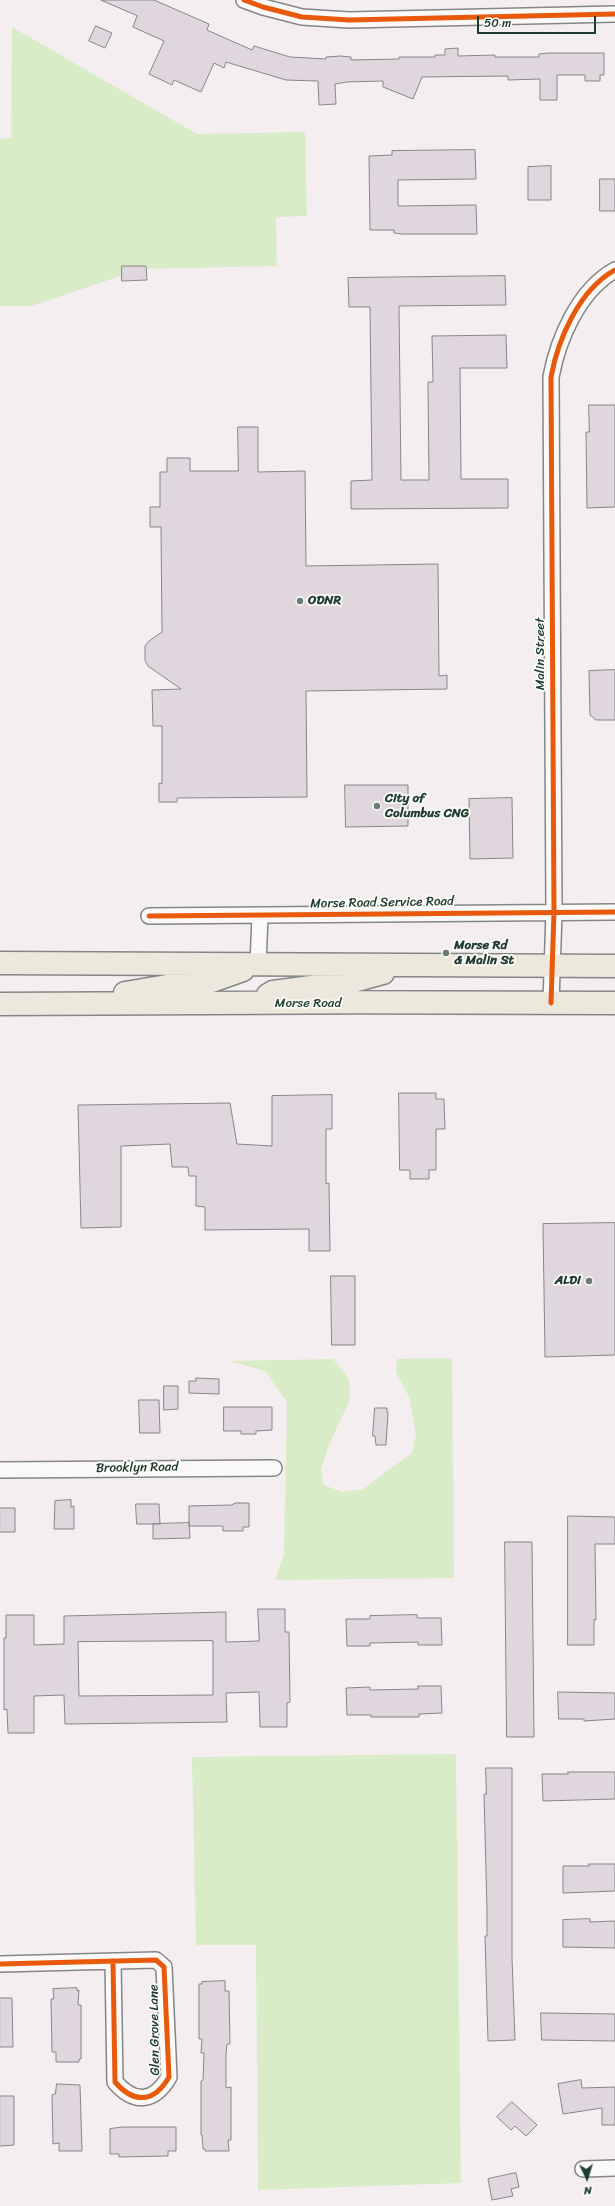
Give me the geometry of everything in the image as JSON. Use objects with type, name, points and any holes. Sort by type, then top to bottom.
[{"type":"main road","points":[[0,962],[411,966],[615,966]]},
{"type":"main road","points":[[64,1003],[167,986],[212,981],[258,965]]},
{"type":"main road","points":[[256,1004],[273,992],[350,982],[411,966]]},
{"type":"main road","name":"Morse Road","points":[[0,1004],[256,1004],[495,1001],[615,1003]]},
{"type":"street","points":[[244,0],[263,7],[302,17],[349,20],[615,14]]},
{"type":"street","name":"Malin Street","points":[[551,1003],[551,966],[554,912],[551,378],[555,355],[564,331],[576,310],[602,280],[615,270]]},
{"type":"street","name":"Morse Road Service Road","points":[[149,916],[615,912]]},
{"type":"street","points":[[258,965],[260,916]]},
{"type":"street","name":"Brooklyn Road","points":[[0,1470],[274,1468]]},
{"type":"street","name":"Glen Grove Lane","points":[[0,1964],[112,1961],[156,1960],[164,1967],[169,2077],[162,2089],[150,2096],[136,2098],[124,2092],[115,2082],[112,1961]]},
{"type":"street","points":[[583,2169],[615,2168]]},
{"type":"green space","points":[[12,27],[197,134],[305,132],[307,216],[276,217],[277,266],[141,269],[32,306],[0,306],[0,139],[11,138]]},
{"type":"green space","points":[[452,1358],[454,1578],[275,1580],[284,1554],[287,1402],[265,1371],[230,1361],[333,1359],[349,1379],[350,1400],[328,1447],[321,1470],[324,1485],[342,1492],[363,1489],[412,1453],[416,1434],[409,1397],[396,1372],[397,1359]]},
{"type":"green space","points":[[456,1754],[461,2183],[258,2190],[256,1945],[196,1945],[192,1757]]},
{"type":"building","points":[[101,0],[154,0],[209,24],[207,30],[252,50],[254,46],[290,57],[326,59],[326,57],[340,56],[351,57],[351,60],[399,59],[399,57],[435,57],[435,55],[445,55],[445,49],[458,48],[458,56],[495,55],[495,57],[539,57],[539,54],[549,53],[604,53],[604,75],[600,75],[600,81],[585,81],[585,75],[557,75],[557,100],[540,100],[540,79],[508,80],[508,76],[422,77],[413,99],[383,87],[383,81],[347,82],[335,84],[336,104],[319,105],[318,81],[286,80],[226,62],[224,68],[214,63],[201,92],[174,80],[172,85],[149,74],[164,41],[133,27],[137,16]]},
{"type":"building","points":[[96,26],[112,33],[105,48],[89,41]]},
{"type":"building","points":[[475,150],[476,179],[398,180],[398,206],[476,205],[477,234],[402,234],[394,233],[394,230],[370,230],[369,156],[392,155],[392,151]]},
{"type":"building","points":[[551,166],[551,200],[528,200],[528,167]]},
{"type":"building","points":[[600,179],[615,179],[615,211],[600,211]]},
{"type":"building","points":[[122,266],[146,266],[147,280],[122,281]]},
{"type":"building","points":[[505,276],[506,305],[399,306],[401,480],[429,480],[428,382],[433,382],[432,336],[506,335],[507,368],[460,368],[461,479],[508,479],[508,508],[351,509],[351,481],[372,480],[370,307],[349,307],[348,278]]},
{"type":"building","points":[[589,405],[615,405],[615,507],[587,508],[586,432],[589,432]]},
{"type":"building","name":"ODNR","points":[[238,427],[258,427],[258,472],[305,471],[306,566],[438,564],[439,676],[447,675],[447,689],[306,691],[307,797],[177,798],[177,802],[159,802],[159,783],[162,784],[162,726],[153,726],[152,690],[181,689],[148,666],[145,660],[145,646],[149,641],[162,632],[161,527],[150,527],[150,507],[160,507],[160,472],[167,472],[167,458],[190,458],[190,471],[238,471]]},
{"type":"building","points":[[615,670],[615,720],[596,720],[590,715],[589,671]]},
{"type":"building","name":"City of Columbus CNG","points":[[345,785],[408,785],[408,826],[346,827]]},
{"type":"building","points":[[512,798],[513,858],[470,859],[469,799]]},
{"type":"building","points":[[399,1093],[436,1093],[436,1099],[444,1099],[445,1129],[436,1129],[436,1170],[429,1170],[429,1179],[410,1179],[410,1170],[400,1170]]},
{"type":"building","points":[[332,1095],[332,1129],[326,1129],[326,1184],[329,1183],[330,1251],[309,1251],[309,1229],[205,1230],[205,1207],[196,1206],[196,1176],[189,1176],[188,1167],[172,1167],[170,1144],[121,1146],[121,1227],[81,1228],[78,1105],[230,1103],[237,1144],[272,1146],[272,1096]]},
{"type":"building","points":[[615,1223],[615,1355],[545,1357],[543,1224]]},
{"type":"building","points":[[331,1276],[355,1276],[355,1345],[332,1345]]},
{"type":"building","points":[[196,1378],[219,1379],[219,1394],[189,1393],[189,1381],[196,1381]]},
{"type":"building","points":[[164,1386],[178,1386],[178,1409],[164,1410]]},
{"type":"building","points":[[139,1400],[159,1400],[160,1433],[140,1433]]},
{"type":"building","points":[[224,1407],[272,1407],[272,1430],[256,1431],[256,1434],[241,1434],[241,1431],[224,1431]]},
{"type":"building","points":[[375,1408],[387,1408],[386,1445],[376,1445],[375,1436],[373,1436]]},
{"type":"building","points":[[71,1500],[71,1507],[74,1506],[74,1529],[54,1529],[55,1501]]},
{"type":"building","points":[[236,1503],[249,1503],[249,1527],[243,1527],[243,1531],[223,1531],[223,1526],[189,1526],[189,1506],[231,1505]]},
{"type":"building","points":[[136,1504],[159,1504],[160,1524],[137,1524]]},
{"type":"building","points":[[0,1508],[15,1508],[15,1532],[0,1532]]},
{"type":"building","points":[[568,1516],[615,1517],[615,1544],[595,1544],[596,1620],[594,1619],[594,1645],[568,1645]]},
{"type":"building","points":[[189,1523],[190,1538],[153,1539],[153,1524]]},
{"type":"building","points":[[505,1542],[532,1542],[534,1737],[507,1737]]},
{"type":"building","points":[[258,1609],[285,1609],[285,1632],[289,1632],[290,1702],[287,1703],[287,1727],[260,1727],[259,1692],[226,1693],[227,1722],[65,1724],[64,1695],[34,1696],[34,1733],[8,1733],[7,1709],[4,1710],[4,1638],[6,1638],[6,1615],[34,1615],[34,1645],[64,1644],[64,1616],[226,1612],[226,1642],[259,1641]],"holes":[[[213,1641],[213,1695],[79,1696],[78,1642]]]},
{"type":"building","points":[[417,1615],[417,1618],[441,1618],[442,1645],[418,1645],[418,1642],[370,1643],[370,1646],[347,1646],[346,1619],[370,1619],[370,1616]]},
{"type":"building","points":[[418,1686],[441,1686],[442,1713],[419,1714],[419,1717],[371,1717],[371,1715],[347,1715],[346,1688],[370,1687],[370,1690],[418,1689]]},
{"type":"building","points":[[558,1692],[615,1693],[615,1719],[584,1721],[584,1719],[559,1719]]},
{"type":"building","points":[[486,1768],[512,1768],[512,1958],[515,2040],[488,2041],[485,1936],[487,1936],[484,1794],[486,1794]]},
{"type":"building","points":[[568,1772],[615,1772],[615,1799],[543,1801],[542,1774],[568,1774]]},
{"type":"building","points":[[589,1864],[615,1864],[615,1891],[563,1893],[563,1866],[589,1866]]},
{"type":"building","points":[[590,1919],[590,1922],[615,1921],[615,1948],[563,1947],[563,1920]]},
{"type":"building","points":[[225,1981],[225,1991],[229,1991],[230,2044],[227,2044],[226,2054],[226,2088],[231,2087],[231,2140],[228,2140],[229,2151],[205,2151],[205,2149],[203,2149],[201,2135],[201,2081],[203,2080],[204,2053],[201,2053],[202,2039],[199,2039],[199,1984],[202,1984],[202,1982]]},
{"type":"building","points":[[77,1988],[77,1991],[79,1990],[78,2005],[81,2005],[81,2059],[79,2059],[79,2062],[56,2062],[56,2052],[52,2052],[51,1999],[54,1999],[53,1989]]},
{"type":"building","points":[[0,1998],[12,1998],[13,2047],[0,2047]]},
{"type":"building","points":[[541,2013],[615,2014],[615,2041],[542,2040]]},
{"type":"building","points":[[581,2080],[582,2088],[615,2087],[615,2125],[602,2125],[602,2108],[563,2114],[558,2084]]},
{"type":"building","points":[[57,2084],[80,2085],[82,2151],[59,2151],[59,2143],[53,2144],[52,2095],[55,2094]]},
{"type":"building","points":[[0,2096],[14,2096],[14,2145],[0,2146]]},
{"type":"building","points":[[512,2102],[537,2125],[526,2136],[515,2126],[511,2130],[497,2117]]},
{"type":"building","points":[[123,2127],[176,2127],[176,2151],[168,2151],[168,2156],[119,2157],[119,2154],[110,2154],[110,2129]]},
{"type":"building","points":[[516,2173],[519,2187],[511,2189],[513,2196],[492,2200],[488,2179]]},
{"type":"cycle path","points":[[244,0],[263,7],[302,17],[349,20],[615,14]]},
{"type":"cycle path","points":[[551,1003],[554,912],[551,377],[559,347],[572,317],[591,290],[602,279],[615,270]]},
{"type":"cycle path","points":[[149,916],[615,912]]},
{"type":"cycle path","points":[[0,1964],[156,1960],[164,1967],[169,2077],[157,2092],[144,2098],[129,2094],[115,2082],[113,1961]]},
{"type":"place","name":"ODNR","points":[[300,601]]},
{"type":"place","name":"City of Columbus CNG","points":[[377,806]]},
{"type":"place","name":"Morse Rd & Malin St","points":[[446,953]]},
{"type":"place","name":"ALDI","points":[[589,1281]]}]
